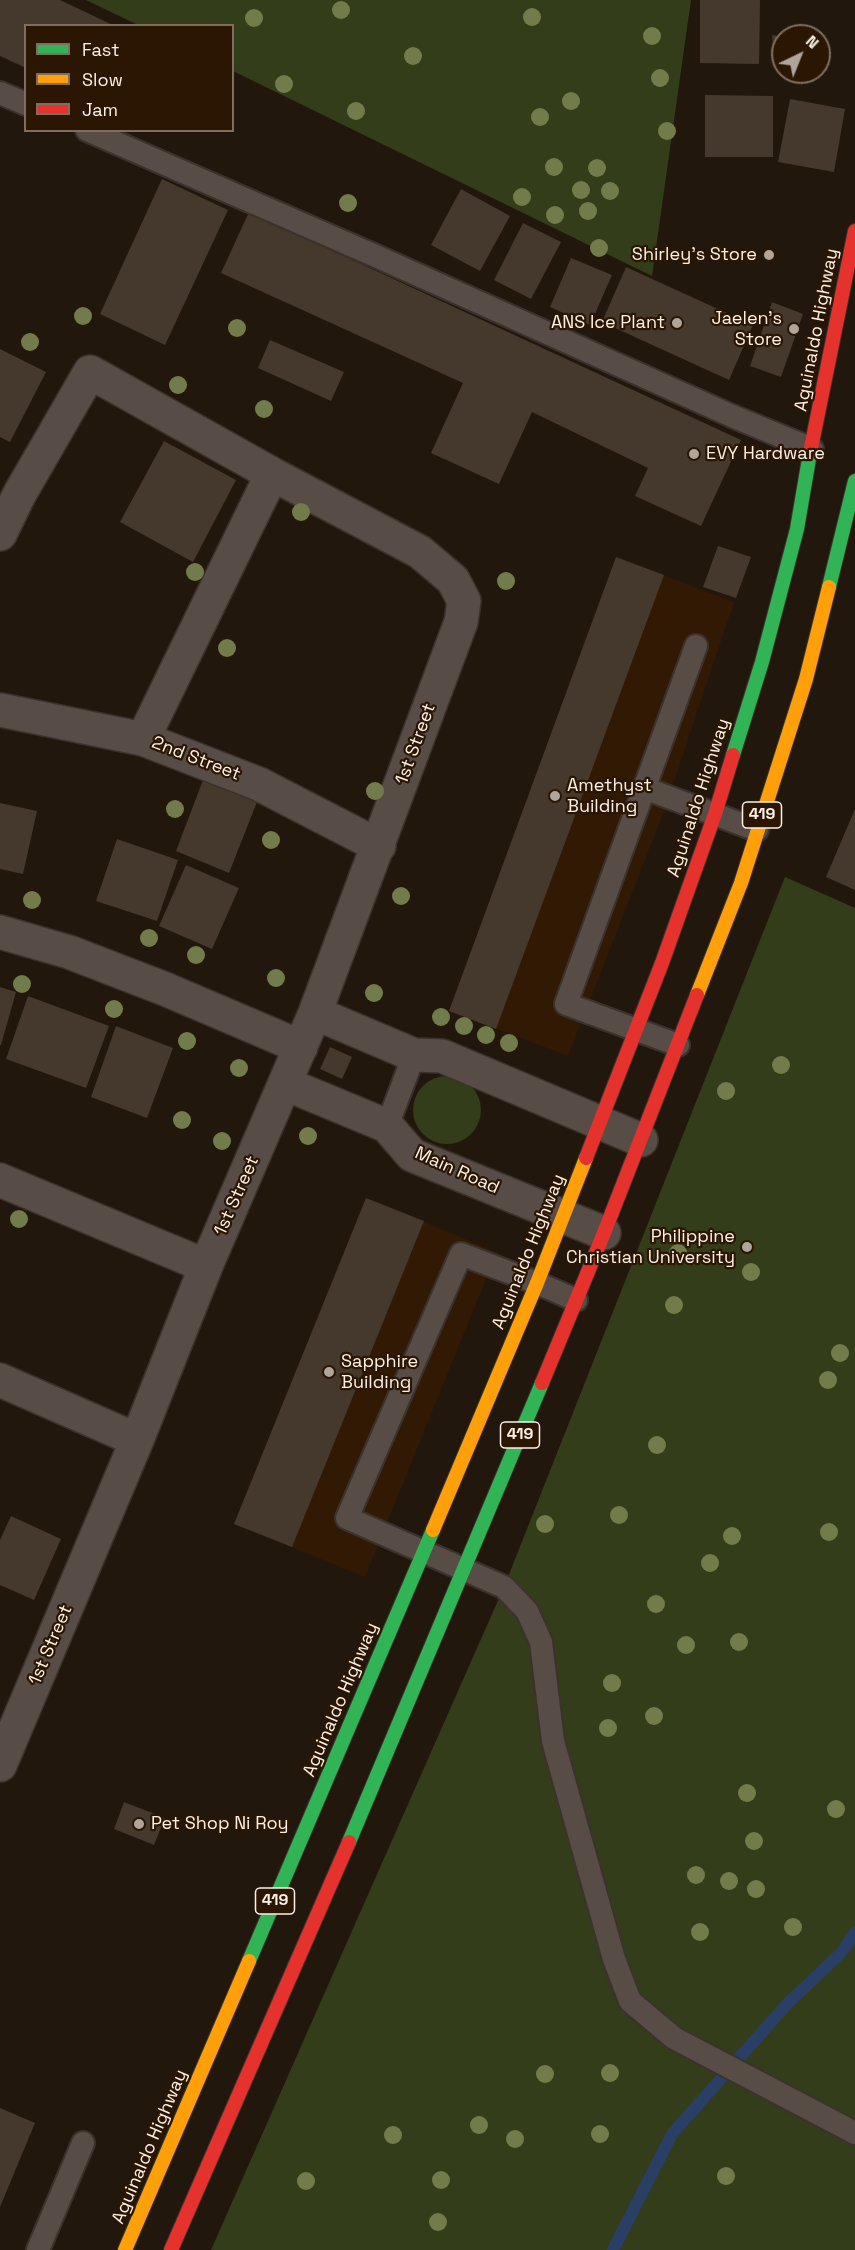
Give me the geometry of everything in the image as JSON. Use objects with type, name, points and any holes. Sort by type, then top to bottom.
[{"type":"main road","name":"Aguinaldo Highway","points":[[125,2250],[537,1283],[636,1029],[715,814],[802,531],[812,449],[855,231]]},
{"type":"main road","name":"419","points":[[171,2250],[376,1780],[604,1233],[741,883],[806,679],[835,542],[855,481]]},
{"type":"street","points":[[0,534],[19,495],[90,372],[272,474],[143,739]]},
{"type":"street","name":"1st Street","points":[[0,1765],[137,1440],[206,1266],[315,1013],[461,622],[464,601],[453,580],[420,552],[272,474]]},
{"type":"street","name":"2nd Street","points":[[0,710],[143,739],[259,784],[379,846]]},
{"type":"street","points":[[0,932],[79,956],[165,989],[301,1047]]},
{"type":"street","points":[[315,1013],[414,1055],[442,1056],[641,1140]]},
{"type":"street","name":"Main Road","points":[[286,1084],[387,1126],[412,1155],[604,1233]]},
{"type":"street","points":[[0,1180],[206,1266]]},
{"type":"street","points":[[0,1380],[137,1440]]},
{"type":"lane","points":[[0,93],[24,103]]},
{"type":"lane","points":[[92,132],[378,257],[732,416],[812,449]]},
{"type":"lane","points":[[678,1045],[566,1004],[696,646]]},
{"type":"lane","points":[[644,788],[757,830]]},
{"type":"lane","points":[[387,1126],[414,1055]]},
{"type":"lane","points":[[576,1300],[461,1254],[347,1518],[504,1587],[527,1611],[541,1642],[553,1741],[614,1959],[630,2001],[674,2038],[855,2133]]},
{"type":"lane","points":[[38,2250],[83,2143]]},
{"type":"shaded area","points":[[616,557],[734,602],[663,814],[568,1056],[449,1011]]},
{"type":"shaded area","points":[[366,1198],[497,1252],[365,1577],[234,1524]]},
{"type":"green space","points":[[86,0],[691,0],[652,276],[234,71],[234,24],[136,24]]},
{"type":"green space","name":"Philippine Christian University","points":[[785,877],[855,908],[855,2250],[211,2250],[504,1587]]},
{"type":"green space","points":[[440,1076],[454,1076],[466,1081],[476,1091],[481,1110],[476,1129],[466,1139],[454,1144],[440,1144],[428,1139],[418,1129],[413,1117],[413,1103],[418,1091],[428,1081]]},
{"type":"building","points":[[0,0],[60,0],[111,24],[24,24],[24,67],[0,56]]},
{"type":"building","points":[[700,0],[760,0],[759,64],[700,63]]},
{"type":"building","points":[[705,95],[773,96],[773,157],[705,157]]},
{"type":"building","points":[[790,99],[845,109],[834,172],[778,162]]},
{"type":"building","points":[[162,179],[228,210],[165,345],[100,314]]},
{"type":"building","points":[[461,189],[510,216],[480,271],[431,245]]},
{"type":"building","points":[[249,212],[741,440],[701,526],[635,496],[648,468],[532,412],[499,484],[431,453],[463,383],[221,273]]},
{"type":"building","points":[[523,223],[561,242],[531,299],[494,280]]},
{"type":"building","points":[[571,258],[612,275],[590,325],[550,307]]},
{"type":"building","name":"ANS Ice Plant","points":[[626,267],[753,325],[729,380],[602,322]]},
{"type":"building","points":[[772,302],[803,314],[781,377],[750,366]]},
{"type":"building","points":[[270,340],[344,372],[331,401],[258,368]]},
{"type":"building","points":[[0,349],[46,372],[10,442],[0,437]]},
{"type":"building","points":[[164,441],[236,480],[193,562],[120,522]]},
{"type":"building","points":[[718,546],[751,557],[736,598],[703,587]]},
{"type":"building","name":"Amethyst Building","points":[[616,557],[664,575],[496,1029],[449,1011]]},
{"type":"building","points":[[203,780],[257,802],[229,873],[176,851]]},
{"type":"building","points":[[0,803],[37,811],[23,874],[0,869]]},
{"type":"building","points":[[855,809],[855,890],[826,877]]},
{"type":"building","points":[[117,839],[178,860],[157,921],[96,901]]},
{"type":"building","points":[[186,865],[239,888],[212,949],[159,926]]},
{"type":"building","points":[[0,987],[16,992],[1,1045],[0,1045]]},
{"type":"building","points":[[28,996],[109,1026],[86,1088],[6,1059]]},
{"type":"building","points":[[116,1026],[173,1048],[147,1118],[91,1097]]},
{"type":"building","points":[[330,1047],[352,1057],[342,1079],[320,1069]]},
{"type":"building","name":"Sapphire Building","points":[[366,1198],[424,1221],[292,1547],[234,1524]]},
{"type":"building","points":[[11,1516],[61,1539],[34,1600],[0,1585],[0,1540]]},
{"type":"building","name":"Pet Shop Ni Roy","points":[[124,1802],[165,1818],[154,1845],[114,1829]]},
{"type":"building","points":[[0,2108],[35,2123],[0,2207]]},
{"type":"waterway","points":[[613,2250],[672,2134],[787,2004],[842,1952],[855,1932]]},
{"type":"traffic: fast","points":[[733,755],[762,662],[797,529],[810,453]]},
{"type":"traffic: fast","points":[[829,587],[855,481]]},
{"type":"traffic: fast","points":[[349,1842],[542,1383]]},
{"type":"traffic: fast","points":[[249,1961],[433,1530]]},
{"type":"traffic: slow","points":[[697,995],[741,883],[806,679],[829,587]]},
{"type":"traffic: slow","points":[[433,1530],[537,1283],[586,1158]]},
{"type":"traffic: slow","points":[[125,2250],[249,1961]]},
{"type":"traffic: jam","points":[[810,453],[855,231]]},
{"type":"traffic: jam","points":[[586,1158],[662,963],[715,814],[733,755]]},
{"type":"traffic: jam","points":[[542,1383],[604,1233],[697,995]]},
{"type":"traffic: jam","points":[[171,2250],[349,1842]]},
{"type":"place","name":"Shirley's Store","points":[[769,255]]},
{"type":"place","name":"ANS Ice Plant","points":[[677,323]]},
{"type":"place","name":"Jaelen's Store","points":[[794,329]]},
{"type":"place","name":"EVY Hardware","points":[[694,454]]},
{"type":"place","name":"Amethyst Building","points":[[555,796]]},
{"type":"place","name":"Philippine Christian University","points":[[747,1247]]},
{"type":"place","name":"Sapphire Building","points":[[329,1372]]},
{"type":"place","name":"Pet Shop Ni Roy","points":[[139,1824]]}]
